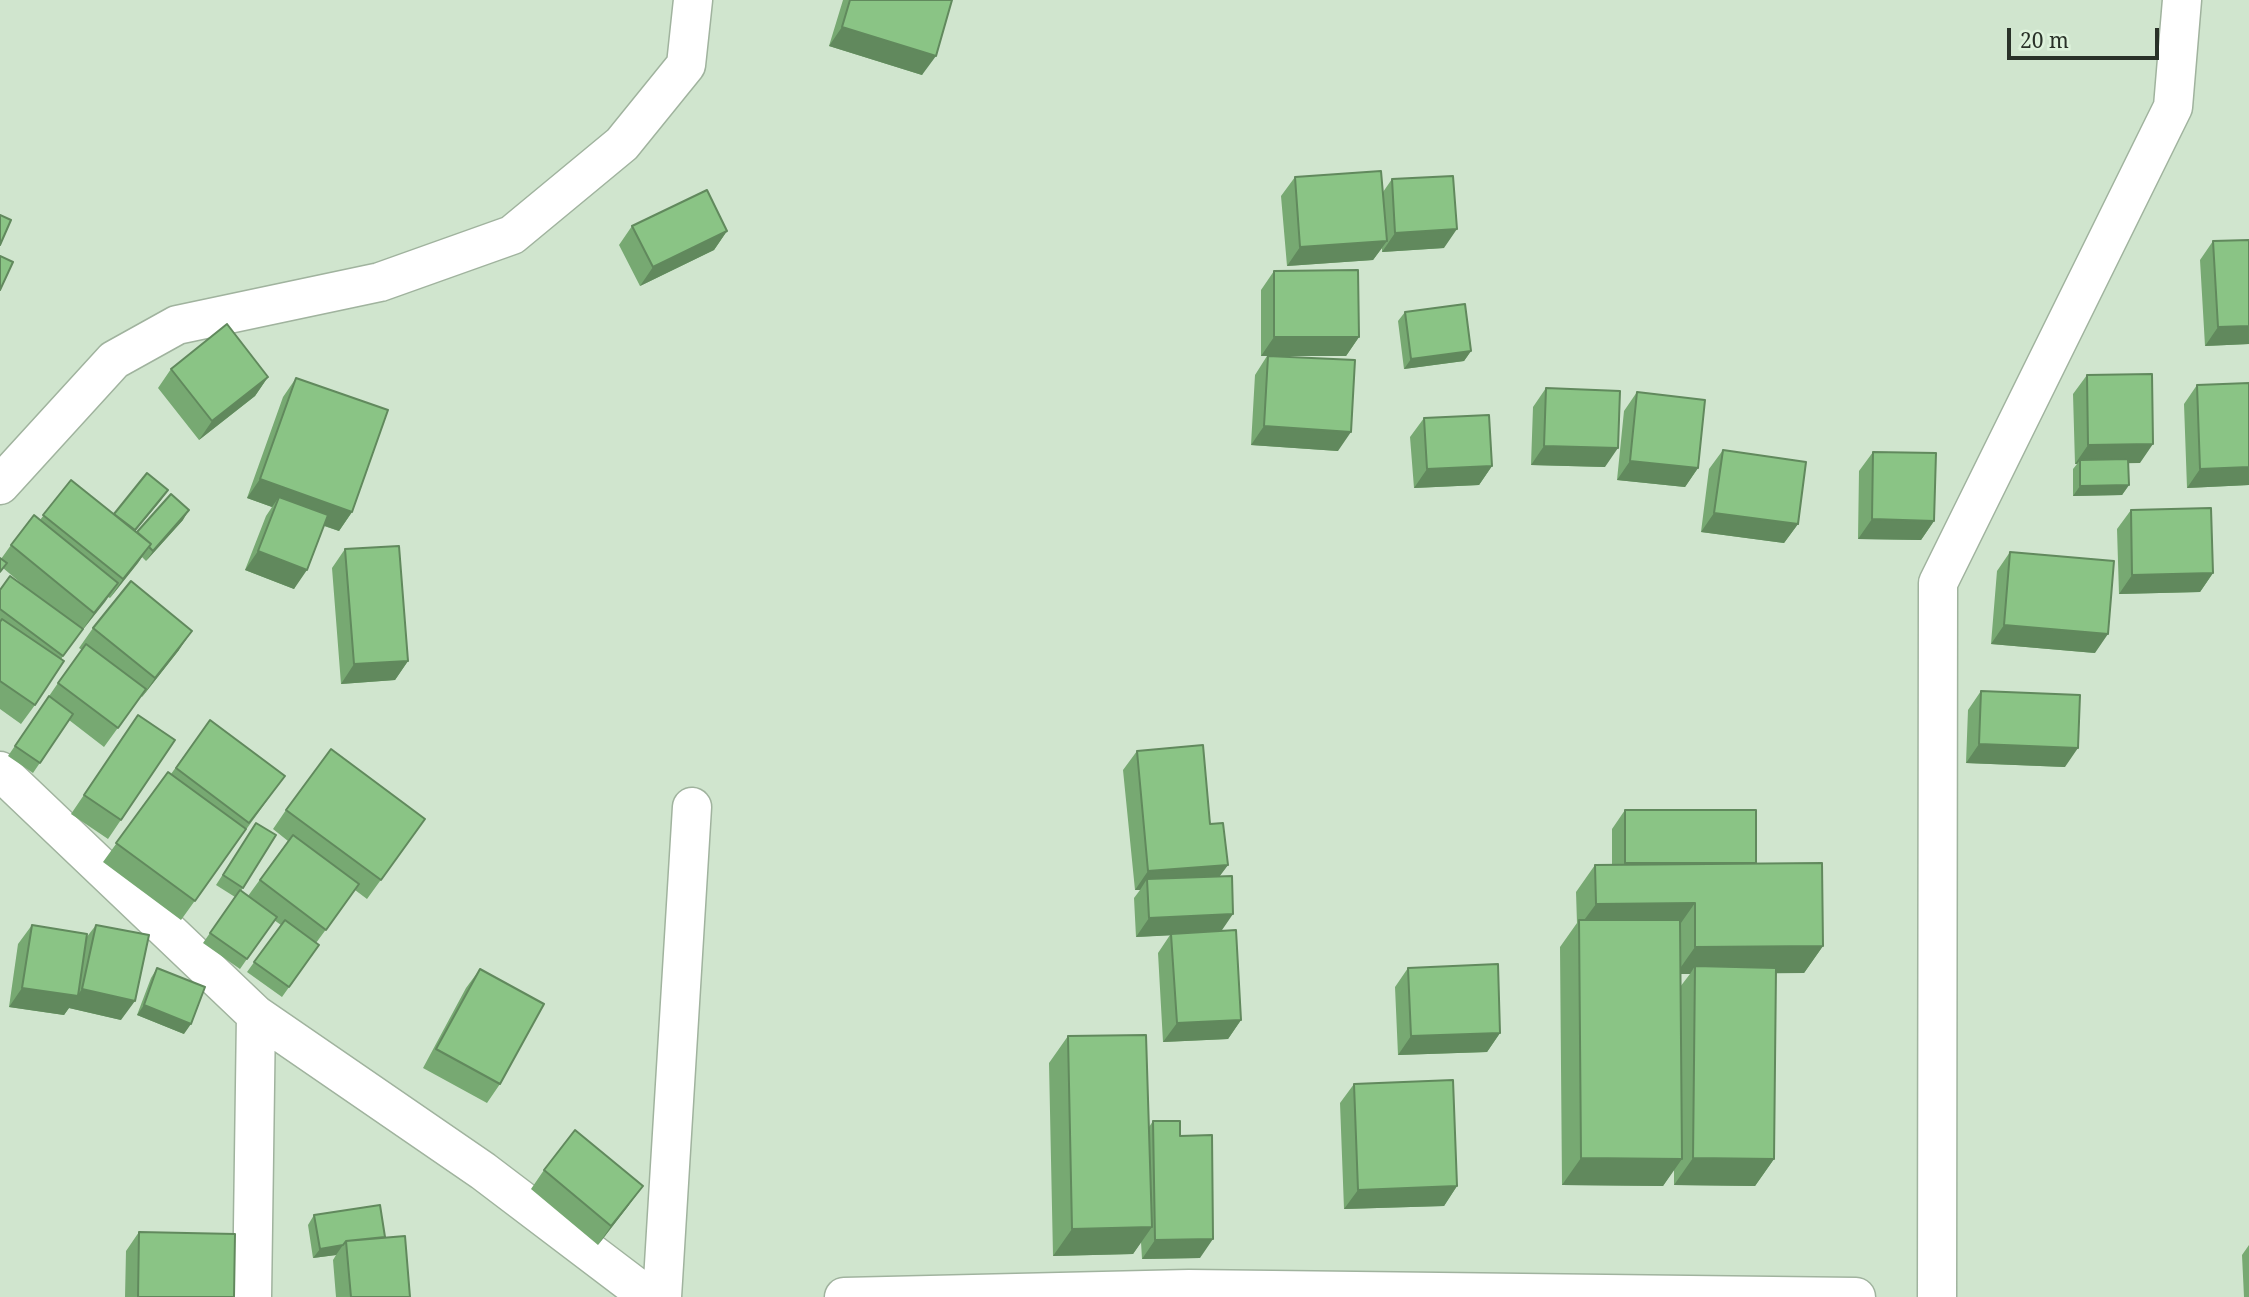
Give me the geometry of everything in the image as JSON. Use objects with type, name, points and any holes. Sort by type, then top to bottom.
[{"type":"street","points":[[0,485],[114,360],[177,325],[380,282],[512,235],[622,144],[686,65],[692,0]]},
{"type":"street","points":[[1937,1297],[1938,583],[2173,107],[2182,0]]},
{"type":"street","points":[[0,771],[256,1015],[483,1171],[649,1297]]},
{"type":"street","points":[[663,1297],[692,807]]},
{"type":"street","points":[[252,1297],[256,1015]]},
{"type":"street","points":[[844,1297],[1189,1289],[1856,1297]]},
{"type":"building","points":[[850,0],[952,0],[936,56],[842,27]]},
{"type":"building","points":[[1381,171],[1387,241],[1300,247],[1295,177]]},
{"type":"building","points":[[1453,176],[1457,229],[1395,233],[1392,179]]},
{"type":"building","points":[[707,190],[727,231],[653,267],[632,226]]},
{"type":"building","points":[[0,215],[11,220],[0,245]]},
{"type":"building","points":[[2249,240],[2249,326],[2218,327],[2213,241]]},
{"type":"building","points":[[0,256],[13,262],[0,290]]},
{"type":"building","points":[[1358,270],[1359,337],[1274,337],[1274,271]]},
{"type":"building","points":[[1465,304],[1471,351],[1411,359],[1405,312]]},
{"type":"building","points":[[227,324],[268,377],[212,421],[171,369]]},
{"type":"building","points":[[1268,356],[1355,360],[1351,432],[1264,426]]},
{"type":"building","points":[[2152,374],[2153,444],[2088,445],[2087,375]]},
{"type":"building","points":[[296,378],[388,410],[352,512],[260,479]]},
{"type":"building","points":[[2249,383],[2249,467],[2200,469],[2197,385]]},
{"type":"building","points":[[1546,388],[1620,391],[1618,448],[1544,446]]},
{"type":"building","points":[[1637,392],[1705,400],[1698,468],[1630,461]]},
{"type":"building","points":[[1489,415],[1492,466],[1427,469],[1424,418]]},
{"type":"building","points":[[1723,450],[1806,462],[1798,524],[1714,513]]},
{"type":"building","points":[[1873,452],[1936,453],[1934,521],[1872,519]]},
{"type":"building","points":[[2128,459],[2129,485],[2080,486],[2080,460]]},
{"type":"building","points":[[147,473],[168,490],[135,530],[114,514]]},
{"type":"building","points":[[71,480],[151,544],[123,579],[43,515]]},
{"type":"building","points":[[171,494],[189,510],[153,551],[149,547],[151,544],[137,532]]},
{"type":"building","points":[[279,497],[328,515],[307,570],[258,551]]},
{"type":"building","points":[[2211,508],[2213,573],[2132,575],[2131,510]]},
{"type":"building","points":[[34,515],[118,583],[94,613],[11,545]]},
{"type":"building","points":[[399,546],[408,661],[354,664],[345,549]]},
{"type":"building","points":[[2010,552],[2114,561],[2108,634],[2004,625]]},
{"type":"building","points":[[0,558],[7,563],[0,572]]},
{"type":"building","points":[[10,576],[83,629],[63,656],[0,609],[0,590]]},
{"type":"building","points":[[131,581],[192,631],[155,678],[93,628]]},
{"type":"building","points":[[2,619],[64,661],[35,705],[0,681]]},
{"type":"building","points":[[86,644],[146,689],[118,728],[58,683]]},
{"type":"building","points":[[1981,691],[2080,695],[2078,748],[1979,744]]},
{"type":"building","points":[[49,696],[73,714],[40,763],[15,746]]},
{"type":"building","points":[[138,715],[175,740],[121,820],[84,795]]},
{"type":"building","points":[[210,720],[285,776],[249,823],[176,768]]},
{"type":"building","points":[[1203,745],[1210,824],[1223,823],[1228,865],[1148,871],[1137,751]]},
{"type":"building","points":[[331,749],[425,819],[381,880],[286,810]]},
{"type":"building","points":[[168,772],[246,829],[195,901],[116,843]]},
{"type":"building","points":[[1625,810],[1756,810],[1756,863],[1625,863]]},
{"type":"building","points":[[256,823],[276,835],[243,888],[223,875]]},
{"type":"building","points":[[293,835],[359,884],[326,930],[260,880]]},
{"type":"building","points":[[1822,863],[1823,946],[1695,947],[1695,903],[1596,904],[1595,865]]},
{"type":"building","points":[[1232,876],[1233,914],[1149,918],[1147,879]]},
{"type":"building","points":[[240,890],[277,917],[247,959],[210,933]]},
{"type":"building","points":[[285,920],[319,945],[289,987],[254,962]]},
{"type":"building","points":[[1579,920],[1680,920],[1682,1159],[1581,1158]]},
{"type":"building","points":[[32,925],[87,934],[78,996],[22,988]]},
{"type":"building","points":[[96,925],[149,935],[135,1001],[82,989]]},
{"type":"building","points":[[1236,930],[1241,1020],[1177,1023],[1171,934]]},
{"type":"building","points":[[1498,964],[1500,1033],[1411,1036],[1408,968]]},
{"type":"building","points":[[1695,966],[1776,968],[1774,1159],[1693,1158]]},
{"type":"building","points":[[157,968],[205,987],[191,1024],[144,1005]]},
{"type":"building","points":[[480,969],[544,1004],[500,1084],[436,1049]]},
{"type":"building","points":[[1146,1035],[1152,1227],[1072,1229],[1068,1036]]},
{"type":"building","points":[[1453,1080],[1457,1186],[1358,1190],[1354,1084]]},
{"type":"building","points":[[1153,1121],[1180,1121],[1180,1136],[1212,1135],[1213,1239],[1155,1240]]},
{"type":"building","points":[[575,1130],[643,1186],[611,1226],[544,1170]]},
{"type":"building","points":[[380,1205],[385,1237],[346,1241],[343,1245],[320,1249],[314,1215]]},
{"type":"building","points":[[139,1232],[235,1234],[234,1297],[138,1297]]},
{"type":"building","points":[[405,1236],[410,1297],[351,1297],[346,1241]]}]
